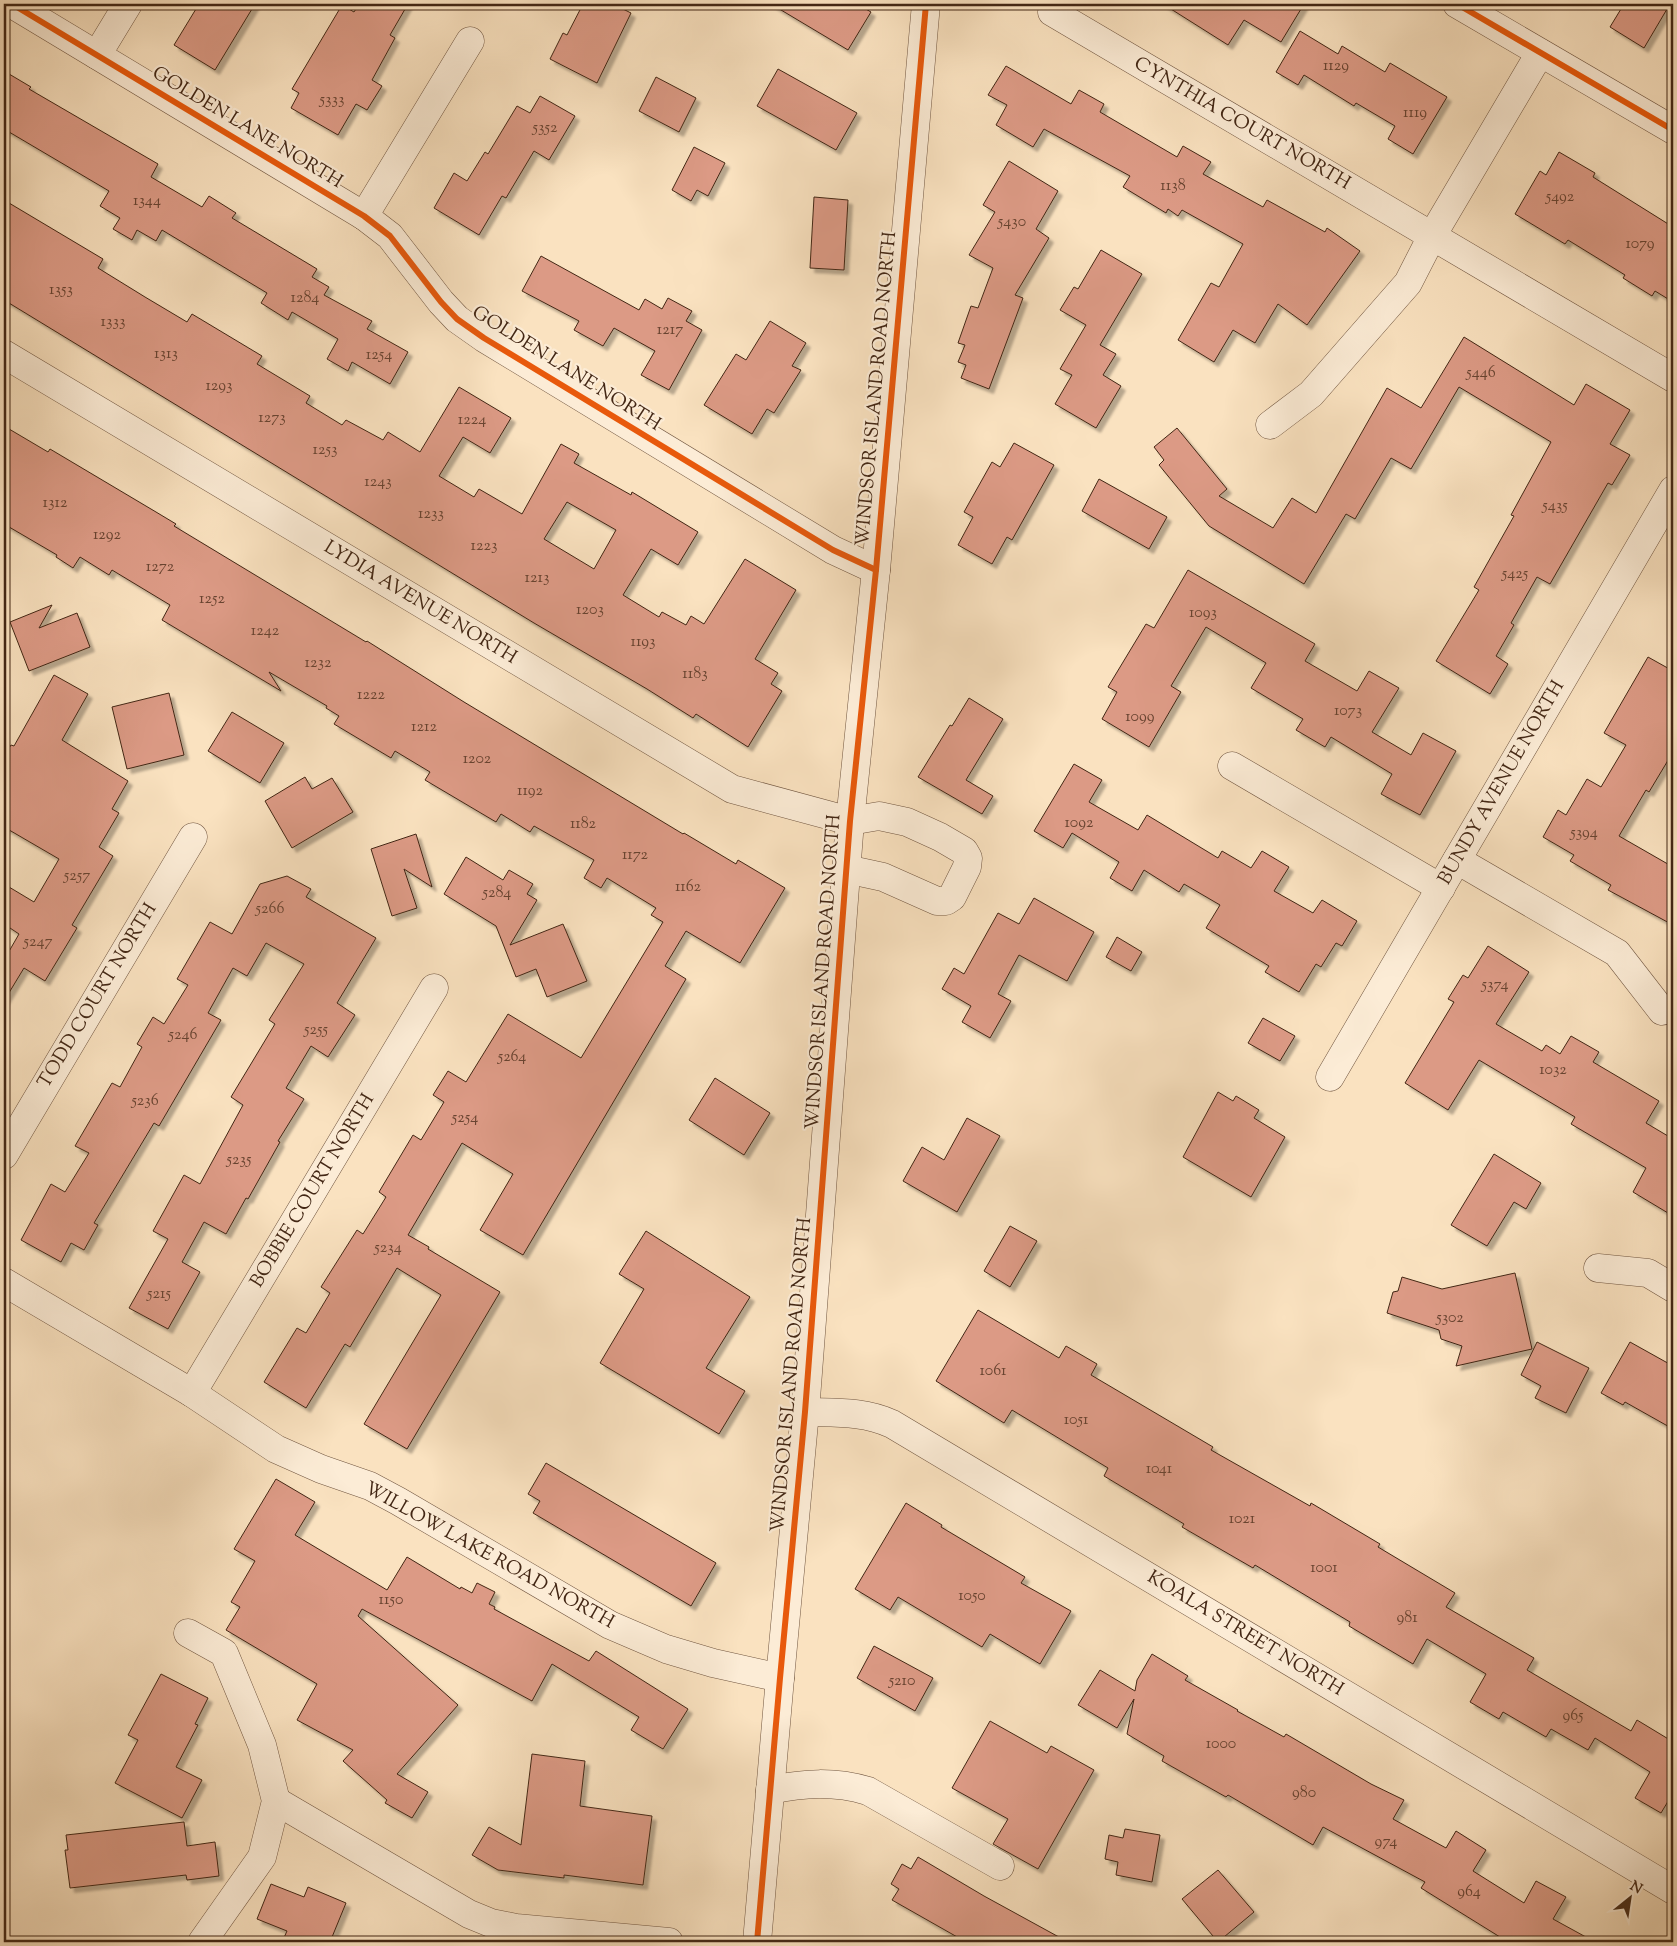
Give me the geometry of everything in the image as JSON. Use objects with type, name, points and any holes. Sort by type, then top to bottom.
[{"type":"street","name":"GOLDEN LANE NORTH","points":[[12,4],[364,216],[390,236],[456,319],[484,338],[833,550],[876,570]]},
{"type":"street","points":[[97,55],[128,4]]},
{"type":"street","name":"WINDSOR ISLAND ROAD NORTH","points":[[758,1942],[805,1412],[850,821],[876,570],[926,4]]},
{"type":"street","points":[[1457,4],[1673,130]]},
{"type":"street","name":"CYNTHIA COURT NORTH","points":[[1052,12],[1673,378]]},
{"type":"street","points":[[364,216],[470,41]]},
{"type":"street","points":[[1270,425],[1311,394],[1408,282],[1432,236],[1540,53]]},
{"type":"street","name":"LYDIA AVENUE NORTH","points":[[4,354],[732,788],[850,821]]},
{"type":"street","name":"BUNDY AVENUE NORTH","points":[[1330,1077],[1673,490]]},
{"type":"street","points":[[1232,766],[1441,888]]},
{"type":"street","points":[[846,869],[883,877],[937,900],[946,901],[952,897],[967,867],[968,858],[964,851],[907,822],[879,816],[850,821]]},
{"type":"street","name":"TODD COURT NORTH","points":[[4,1155],[193,837]]},
{"type":"street","points":[[1457,860],[1617,953],[1662,1011]]},
{"type":"street","name":"BOBBIE COURT NORTH","points":[[192,1393],[434,988]]},
{"type":"street","points":[[1598,1268],[1648,1273],[1673,1288]]},
{"type":"street","name":"WILLOW LAKE ROAD NORTH","points":[[4,1282],[192,1393],[276,1449],[321,1469],[370,1486],[398,1500],[610,1625],[666,1649],[713,1663],[780,1678]]},
{"type":"street","name":"KOALA STREET NORTH","points":[[805,1412],[856,1413],[877,1417],[892,1424],[1673,1890]]},
{"type":"street","points":[[188,1633],[224,1653],[262,1746],[276,1800],[262,1856],[202,1942]]},
{"type":"street","points":[[770,1790],[827,1783],[848,1785],[868,1791],[1000,1866]]},
{"type":"street","points":[[276,1800],[469,1914],[488,1932],[516,1928],[669,1942]]},
{"type":"building","points":[[199,4],[255,4],[215,70],[174,45]]},
{"type":"building","points":[[359,4],[408,4],[390,35],[395,38],[372,80],[382,86],[367,110],[356,104],[338,135],[291,108],[299,93],[292,89],[342,5],[354,12]]},
{"type":"building","points":[[583,4],[613,4],[631,13],[597,83],[550,59],[563,33],[567,35]]},
{"type":"building","points":[[771,4],[857,4],[871,12],[848,50]]},
{"type":"building","points":[[1163,4],[1304,4],[1281,42],[1244,20],[1228,45]]},
{"type":"building","points":[[1624,4],[1670,4],[1644,48],[1610,27]]},
{"type":"building","points":[[1300,31],[1338,54],[1342,46],[1385,72],[1390,63],[1447,97],[1413,154],[1388,139],[1395,126],[1356,103],[1354,106],[1304,75],[1298,85],[1276,72]]},
{"type":"building","points":[[1006,66],[1071,104],[1079,90],[1104,104],[1100,112],[1177,157],[1183,146],[1211,162],[1203,174],[1263,207],[1267,200],[1325,232],[1327,228],[1360,251],[1307,325],[1278,304],[1255,343],[1233,330],[1214,362],[1178,340],[1211,283],[1219,287],[1243,244],[1182,210],[1178,216],[1168,209],[1166,213],[1123,187],[1130,176],[1044,129],[1033,147],[996,125],[1007,105],[988,95]]},
{"type":"building","points":[[778,69],[857,113],[836,150],[757,106]]},
{"type":"building","points":[[4,71],[31,87],[29,89],[158,164],[151,177],[202,207],[209,196],[236,213],[232,218],[317,269],[312,277],[329,287],[324,295],[372,321],[367,329],[408,352],[390,384],[352,362],[348,371],[327,359],[338,339],[292,312],[288,320],[261,303],[267,293],[162,230],[156,241],[137,230],[132,240],[113,229],[120,218],[100,206],[109,191],[4,129]]},
{"type":"building","points":[[656,77],[696,98],[679,132],[639,111]]},
{"type":"building","points":[[540,96],[575,116],[549,160],[534,151],[506,198],[502,196],[479,235],[434,208],[454,173],[467,181],[485,152],[488,154],[517,106],[530,113]]},
{"type":"building","points":[[694,147],[725,163],[708,196],[697,190],[691,201],[672,190]]},
{"type":"building","points":[[1559,152],[1595,173],[1593,177],[1673,227],[1673,302],[1655,291],[1652,296],[1623,278],[1625,275],[1568,240],[1565,244],[1515,214],[1540,171],[1546,175]]},
{"type":"building","points":[[1009,161],[1058,191],[1036,229],[1049,238],[1015,295],[1023,298],[989,389],[961,378],[966,365],[958,362],[965,345],[958,343],[971,306],[978,308],[993,268],[969,255],[995,212],[983,205]]},
{"type":"building","points":[[814,197],[848,200],[844,270],[810,268]]},
{"type":"building","points":[[4,200],[103,259],[98,268],[145,297],[187,322],[192,314],[262,356],[257,364],[310,396],[306,403],[342,425],[346,420],[383,440],[388,432],[420,452],[459,387],[511,418],[490,453],[463,437],[439,476],[474,497],[479,489],[522,514],[561,444],[579,454],[574,463],[631,495],[632,492],[698,532],[678,565],[651,549],[623,595],[659,617],[662,612],[686,625],[691,616],[704,624],[745,559],[796,590],[755,659],[778,673],[771,684],[782,691],[748,747],[696,714],[693,718],[534,623],[4,300]],"holes":[[[567,502],[616,530],[594,569],[544,539]]]},
{"type":"building","points":[[1101,250],[1142,274],[1100,345],[1116,354],[1103,375],[1121,386],[1096,428],[1055,404],[1072,375],[1060,369],[1086,325],[1060,310],[1074,287],[1078,289]]},
{"type":"building","points":[[541,256],[639,310],[645,299],[662,309],[668,298],[692,311],[686,321],[702,330],[669,390],[641,375],[655,351],[614,328],[603,346],[574,330],[579,321],[522,291]]},
{"type":"building","points":[[770,321],[806,343],[792,366],[801,370],[774,413],[767,409],[752,434],[704,405],[736,354],[746,360]]},
{"type":"building","points":[[1464,337],[1574,405],[1586,384],[1630,410],[1610,444],[1630,455],[1612,485],[1608,483],[1550,584],[1537,577],[1511,623],[1514,625],[1496,656],[1508,664],[1490,694],[1436,661],[1479,590],[1474,587],[1514,516],[1511,515],[1551,442],[1459,387],[1411,469],[1391,458],[1355,519],[1346,514],[1304,584],[1209,526],[1159,465],[1164,460],[1154,447],[1177,428],[1227,489],[1219,496],[1273,528],[1292,498],[1316,513],[1387,388],[1421,408]]},
{"type":"building","points":[[4,426],[48,452],[50,449],[176,524],[174,526],[367,641],[683,834],[736,864],[738,860],[785,888],[740,963],[686,931],[665,966],[686,979],[523,1255],[480,1230],[513,1174],[462,1143],[408,1235],[500,1292],[407,1449],[364,1424],[441,1295],[397,1268],[350,1347],[345,1344],[306,1408],[264,1382],[297,1328],[306,1333],[330,1293],[321,1287],[357,1230],[363,1234],[386,1197],[379,1192],[413,1135],[421,1140],[444,1102],[433,1095],[448,1071],[466,1082],[508,1014],[581,1058],[663,922],[651,915],[656,908],[607,878],[601,888],[584,878],[594,860],[534,826],[530,832],[501,814],[496,822],[425,780],[430,772],[395,751],[391,758],[334,724],[339,716],[326,708],[327,706],[269,672],[281,691],[162,620],[170,605],[112,570],[109,575],[80,557],[73,568],[56,557],[57,555],[4,524]]},
{"type":"building","points":[[1014,443],[1054,465],[1012,540],[1007,537],[992,564],[958,545],[973,517],[964,512],[992,462],[1000,467]]},
{"type":"building","points":[[1099,479],[1167,517],[1149,549],[1082,511]]},
{"type":"building","points":[[1188,570],[1315,644],[1305,661],[1357,691],[1369,671],[1399,688],[1372,732],[1411,755],[1423,733],[1456,751],[1420,815],[1381,794],[1392,774],[1331,737],[1325,747],[1296,730],[1303,719],[1251,688],[1266,663],[1206,627],[1171,686],[1181,692],[1149,747],[1102,719],[1117,692],[1108,687],[1146,624],[1154,628]]},
{"type":"building","points":[[52,605],[39,628],[77,613],[90,647],[29,671],[10,622]]},
{"type":"building","points":[[1648,657],[1673,671],[1673,752],[1649,792],[1646,790],[1619,836],[1673,867],[1673,925],[1608,890],[1611,885],[1570,861],[1574,855],[1543,837],[1558,810],[1566,815],[1587,779],[1601,787],[1626,745],[1604,733]]},
{"type":"building","points":[[54,675],[88,694],[62,740],[128,781],[112,809],[119,813],[99,847],[113,856],[72,925],[77,928],[45,981],[24,968],[4,1001],[4,960],[19,934],[4,924],[4,884],[34,902],[59,859],[4,827],[4,756],[11,745],[14,746]]},
{"type":"building","points":[[169,693],[184,755],[127,769],[112,707]]},
{"type":"building","points":[[969,698],[1003,719],[966,780],[993,796],[982,814],[918,777]]},
{"type":"building","points":[[232,712],[284,743],[260,783],[208,751]]},
{"type":"building","points":[[1074,764],[1102,780],[1089,802],[1138,830],[1147,815],[1218,858],[1222,851],[1251,868],[1262,851],[1289,867],[1274,891],[1313,913],[1322,900],[1357,921],[1342,946],[1336,943],[1321,967],[1316,964],[1299,992],[1265,972],[1269,966],[1206,928],[1220,905],[1184,884],[1179,892],[1144,870],[1132,891],[1110,878],[1119,862],[1072,833],[1063,848],[1034,831]]},
{"type":"building","points":[[305,777],[312,789],[332,778],[353,812],[292,848],[265,801]]},
{"type":"building","points":[[416,834],[432,887],[404,869],[417,908],[392,916],[371,849]]},
{"type":"building","points":[[466,857],[503,880],[509,870],[533,884],[527,894],[537,900],[510,945],[563,924],[587,981],[547,997],[536,969],[516,977],[496,926],[444,894]]},
{"type":"building","points":[[287,876],[311,889],[306,897],[376,938],[337,1003],[355,1015],[328,1057],[311,1046],[286,1088],[304,1099],[278,1141],[280,1142],[248,1199],[246,1198],[226,1234],[204,1222],[182,1262],[200,1272],[168,1329],[129,1308],[168,1239],[153,1231],[184,1175],[200,1184],[243,1105],[231,1097],[275,1024],[269,1020],[304,964],[266,943],[247,976],[233,968],[208,1013],[221,1020],[159,1126],[154,1123],[94,1223],[98,1225],[84,1250],[71,1243],[61,1262],[21,1240],[51,1184],[65,1192],[89,1153],[75,1146],[112,1083],[120,1087],[142,1047],[137,1044],[153,1017],[164,1024],[188,985],[177,979],[210,922],[232,934],[260,884]]},
{"type":"building","points":[[1034,898],[1094,932],[1067,981],[1019,955],[998,994],[1011,1001],[990,1038],[962,1022],[971,1006],[942,989],[954,968],[964,974],[998,913],[1019,924]]},
{"type":"building","points":[[1117,937],[1142,952],[1131,971],[1106,957]]},
{"type":"building","points":[[1488,946],[1529,972],[1496,1024],[1542,1051],[1546,1045],[1560,1054],[1571,1036],[1599,1052],[1593,1062],[1659,1101],[1646,1123],[1673,1139],[1673,1216],[1633,1192],[1646,1168],[1571,1124],[1575,1117],[1479,1060],[1448,1110],[1405,1083],[1454,1002],[1448,999],[1463,975],[1468,978]]},
{"type":"building","points":[[1263,1018],[1295,1036],[1280,1061],[1248,1043]]},
{"type":"building","points":[[715,1078],[770,1113],[744,1155],[689,1120]]},
{"type":"building","points":[[1218,1092],[1233,1101],[1236,1096],[1259,1110],[1254,1118],[1285,1137],[1251,1197],[1183,1157]]},
{"type":"building","points":[[967,1118],[1000,1136],[957,1212],[903,1181],[922,1147],[944,1160]]},
{"type":"building","points":[[1494,1154],[1541,1183],[1526,1209],[1514,1202],[1487,1246],[1451,1225]]},
{"type":"building","points":[[1010,1226],[1037,1241],[1010,1287],[984,1271]]},
{"type":"building","points":[[646,1231],[750,1297],[706,1368],[745,1391],[719,1434],[600,1363],[644,1289],[619,1274]]},
{"type":"building","points":[[1515,1273],[1532,1349],[1456,1366],[1462,1346],[1441,1339],[1439,1330],[1387,1313],[1393,1292],[1398,1291],[1402,1277],[1442,1289]]},
{"type":"building","points":[[978,1310],[1059,1358],[1066,1346],[1097,1364],[1091,1375],[1213,1447],[1211,1450],[1310,1506],[1311,1503],[1380,1544],[1378,1547],[1455,1593],[1446,1607],[1534,1658],[1527,1670],[1631,1731],[1637,1720],[1670,1740],[1673,1734],[1673,1793],[1661,1813],[1635,1798],[1650,1772],[1595,1738],[1588,1750],[1551,1729],[1546,1737],[1503,1712],[1499,1719],[1470,1702],[1486,1674],[1427,1639],[1413,1664],[1349,1626],[1350,1622],[1255,1565],[1253,1568],[1182,1527],[1184,1524],[1104,1476],[1108,1468],[1012,1410],[1004,1423],[936,1381]]},
{"type":"building","points":[[1537,1342],[1589,1368],[1566,1413],[1535,1398],[1541,1386],[1521,1375]]},
{"type":"building","points":[[1630,1342],[1673,1366],[1673,1429],[1625,1402],[1623,1405],[1601,1393]]},
{"type":"building","points":[[546,1463],[716,1563],[691,1606],[533,1513],[540,1501],[528,1494]]},
{"type":"building","points":[[276,1479],[315,1502],[295,1535],[387,1590],[407,1557],[460,1589],[461,1587],[472,1593],[477,1583],[495,1592],[489,1604],[495,1607],[494,1609],[589,1661],[596,1651],[688,1709],[663,1749],[631,1730],[639,1717],[552,1664],[532,1701],[362,1609],[358,1616],[458,1705],[397,1774],[428,1792],[412,1818],[385,1803],[387,1800],[343,1761],[353,1750],[297,1720],[317,1684],[226,1630],[240,1607],[231,1602],[255,1561],[234,1549]]},
{"type":"building","points":[[906,1503],[942,1525],[941,1527],[1025,1577],[1021,1583],[1071,1611],[1040,1664],[990,1634],[982,1647],[898,1597],[890,1610],[855,1589]]},
{"type":"building","points":[[874,1646],[933,1678],[915,1711],[857,1678]]},
{"type":"building","points":[[1152,1654],[1188,1676],[1185,1680],[1237,1711],[1284,1737],[1286,1734],[1371,1784],[1404,1800],[1393,1819],[1446,1848],[1456,1831],[1486,1850],[1473,1871],[1524,1903],[1536,1881],[1566,1897],[1553,1919],[1595,1942],[1508,1942],[1421,1888],[1425,1882],[1323,1827],[1313,1845],[1228,1795],[1226,1797],[1162,1761],[1164,1756],[1127,1734],[1134,1699],[1117,1728],[1078,1705],[1100,1670],[1135,1691],[1137,1680]]},
{"type":"building","points":[[161,1674],[208,1698],[195,1724],[198,1725],[176,1767],[202,1780],[182,1818],[115,1783],[138,1740],[128,1735]]},
{"type":"building","points":[[990,1721],[1047,1753],[1051,1746],[1094,1770],[1038,1869],[993,1844],[1008,1819],[952,1788]]},
{"type":"building","points":[[532,1754],[585,1761],[580,1806],[652,1816],[643,1885],[564,1875],[564,1878],[498,1870],[472,1855],[489,1827],[521,1845]]},
{"type":"building","points":[[184,1822],[187,1846],[215,1842],[219,1876],[187,1880],[186,1875],[70,1888],[65,1850],[68,1850],[66,1835]]},
{"type":"building","points":[[1125,1829],[1160,1835],[1152,1882],[1116,1875],[1118,1862],[1105,1859],[1109,1835],[1123,1838]]},
{"type":"building","points":[[918,1857],[1068,1942],[966,1942],[892,1900],[899,1889],[891,1884],[902,1864],[911,1869]]},
{"type":"building","points":[[1218,1870],[1254,1912],[1218,1942],[1182,1899]]},
{"type":"building","points":[[271,1884],[304,1897],[308,1887],[346,1903],[330,1942],[282,1942],[287,1931],[257,1919]]},
{"type":"cycle path","points":[[12,4],[364,216],[390,236],[441,302],[457,319],[484,338],[833,550],[876,570]]},
{"type":"cycle path","points":[[757,1942],[805,1412],[850,821],[876,570],[926,4]]},
{"type":"cycle path","points":[[1457,4],[1673,130]]}]
